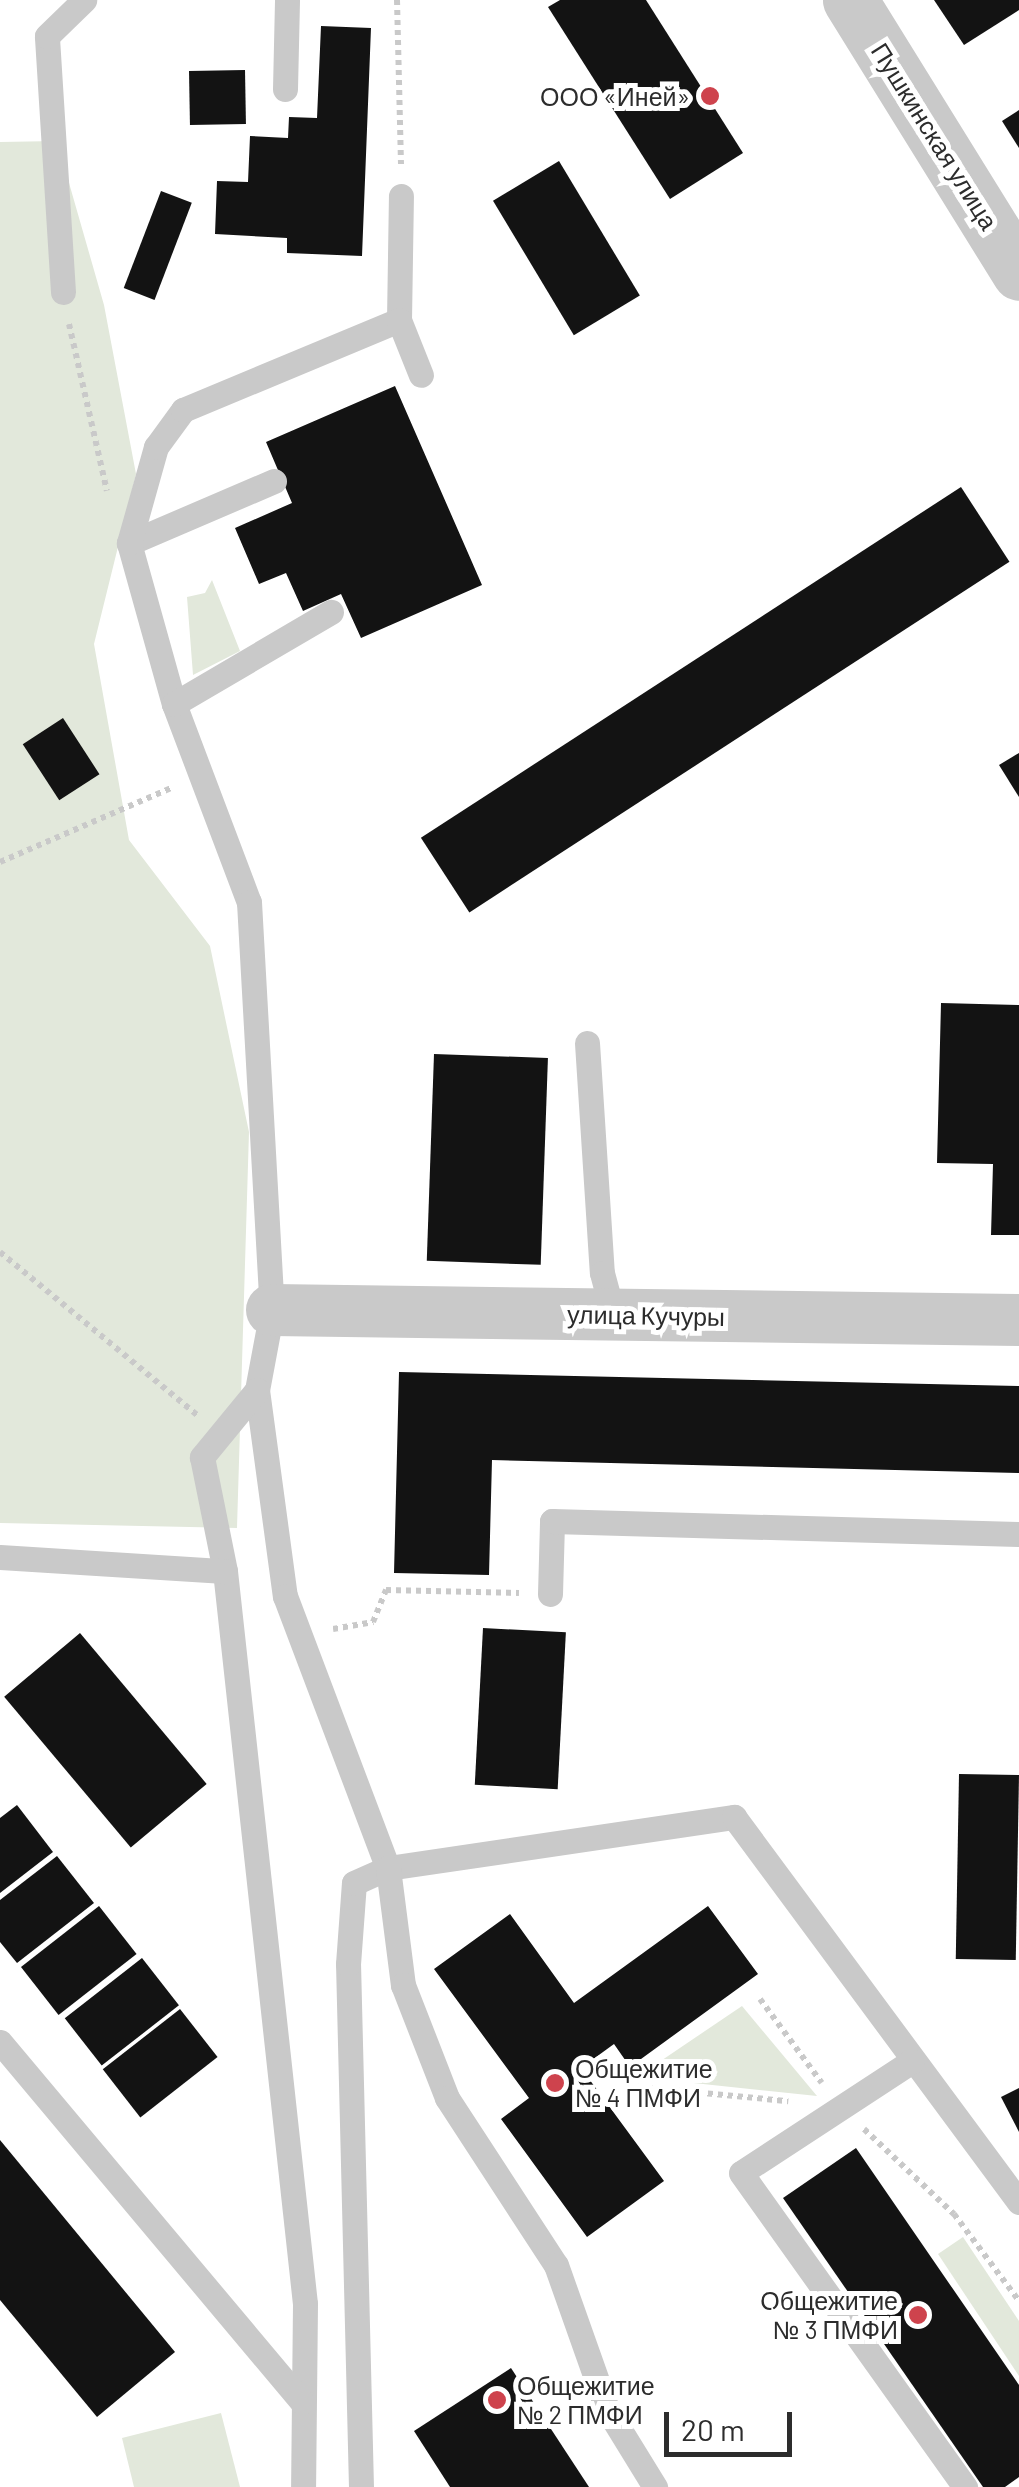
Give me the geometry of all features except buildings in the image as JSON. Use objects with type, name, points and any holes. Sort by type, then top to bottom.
[{"type":"street","name":"Пушкинская улица","points":[[850,0],[1019,273]]},
{"type":"street","name":"улица Кучуры","points":[[272,1310],[1019,1320]]},
{"type":"lane","points":[[62,292],[47,36],[84,0]]},
{"type":"lane","points":[[285,89],[288,0]]},
{"type":"lane","points":[[401,196],[398,320],[421,375]]},
{"type":"lane","points":[[398,320],[183,410],[156,447],[129,543],[174,704],[249,902],[272,1310],[257,1390],[284,1596],[388,1868],[402,1986],[447,2098],[556,2265],[608,2409],[655,2487]]},
{"type":"lane","points":[[129,543],[274,481]]},
{"type":"lane","points":[[174,704],[331,612]]},
{"type":"lane","points":[[587,1043],[602,1273],[613,1314]]},
{"type":"lane","points":[[257,1390],[202,1458],[225,1571],[305,2304],[304,2487]]},
{"type":"lane","points":[[550,1594],[552,1521],[1019,1534]]},
{"type":"lane","points":[[0,1558],[225,1571]]},
{"type":"lane","points":[[361,2487],[348,1964],[354,1883],[388,1868],[734,1817],[1019,2202]]},
{"type":"lane","points":[[0,2042],[302,2402]]},
{"type":"lane","points":[[912,2061],[741,2173],[966,2487]]},
{"type":"path","points":[[396,0],[401,196]]},
{"type":"path","points":[[62,292],[96,467],[129,543]]},
{"type":"path","points":[[0,862],[201,775]]},
{"type":"path","points":[[0,1252],[221,1435]]},
{"type":"path","points":[[298,1630],[373,1622],[386,1590],[550,1594]]},
{"type":"path","points":[[760,2000],[840,2106],[954,2214],[1019,2301]]},
{"type":"path","points":[[628,2086],[840,2106]]},
{"type":"shaded area","points":[[57,141],[104,305],[136,474],[94,644],[129,840],[210,946],[249,1132],[237,1528],[0,1523],[0,142]]},
{"type":"shaded area","points":[[212,580],[240,651],[193,675],[187,597],[205,593]]},
{"type":"shaded area","points":[[742,2006],[817,2096],[637,2077]]},
{"type":"shaded area","points":[[963,2237],[1019,2321],[1019,2376],[938,2254]]},
{"type":"shaded area","points":[[221,2413],[240,2487],[134,2487],[122,2438]]},
{"type":"place","name":"ООО «Иней»","points":[[710,96]]},
{"type":"place","name":"Общежитие № 4 ПМФИ","points":[[555,2083]]},
{"type":"place","name":"Общежитие № 3 ПМФИ","points":[[918,2315]]},
{"type":"place","name":"Общежитие № 2 ПМФИ","points":[[497,2400]]}]
